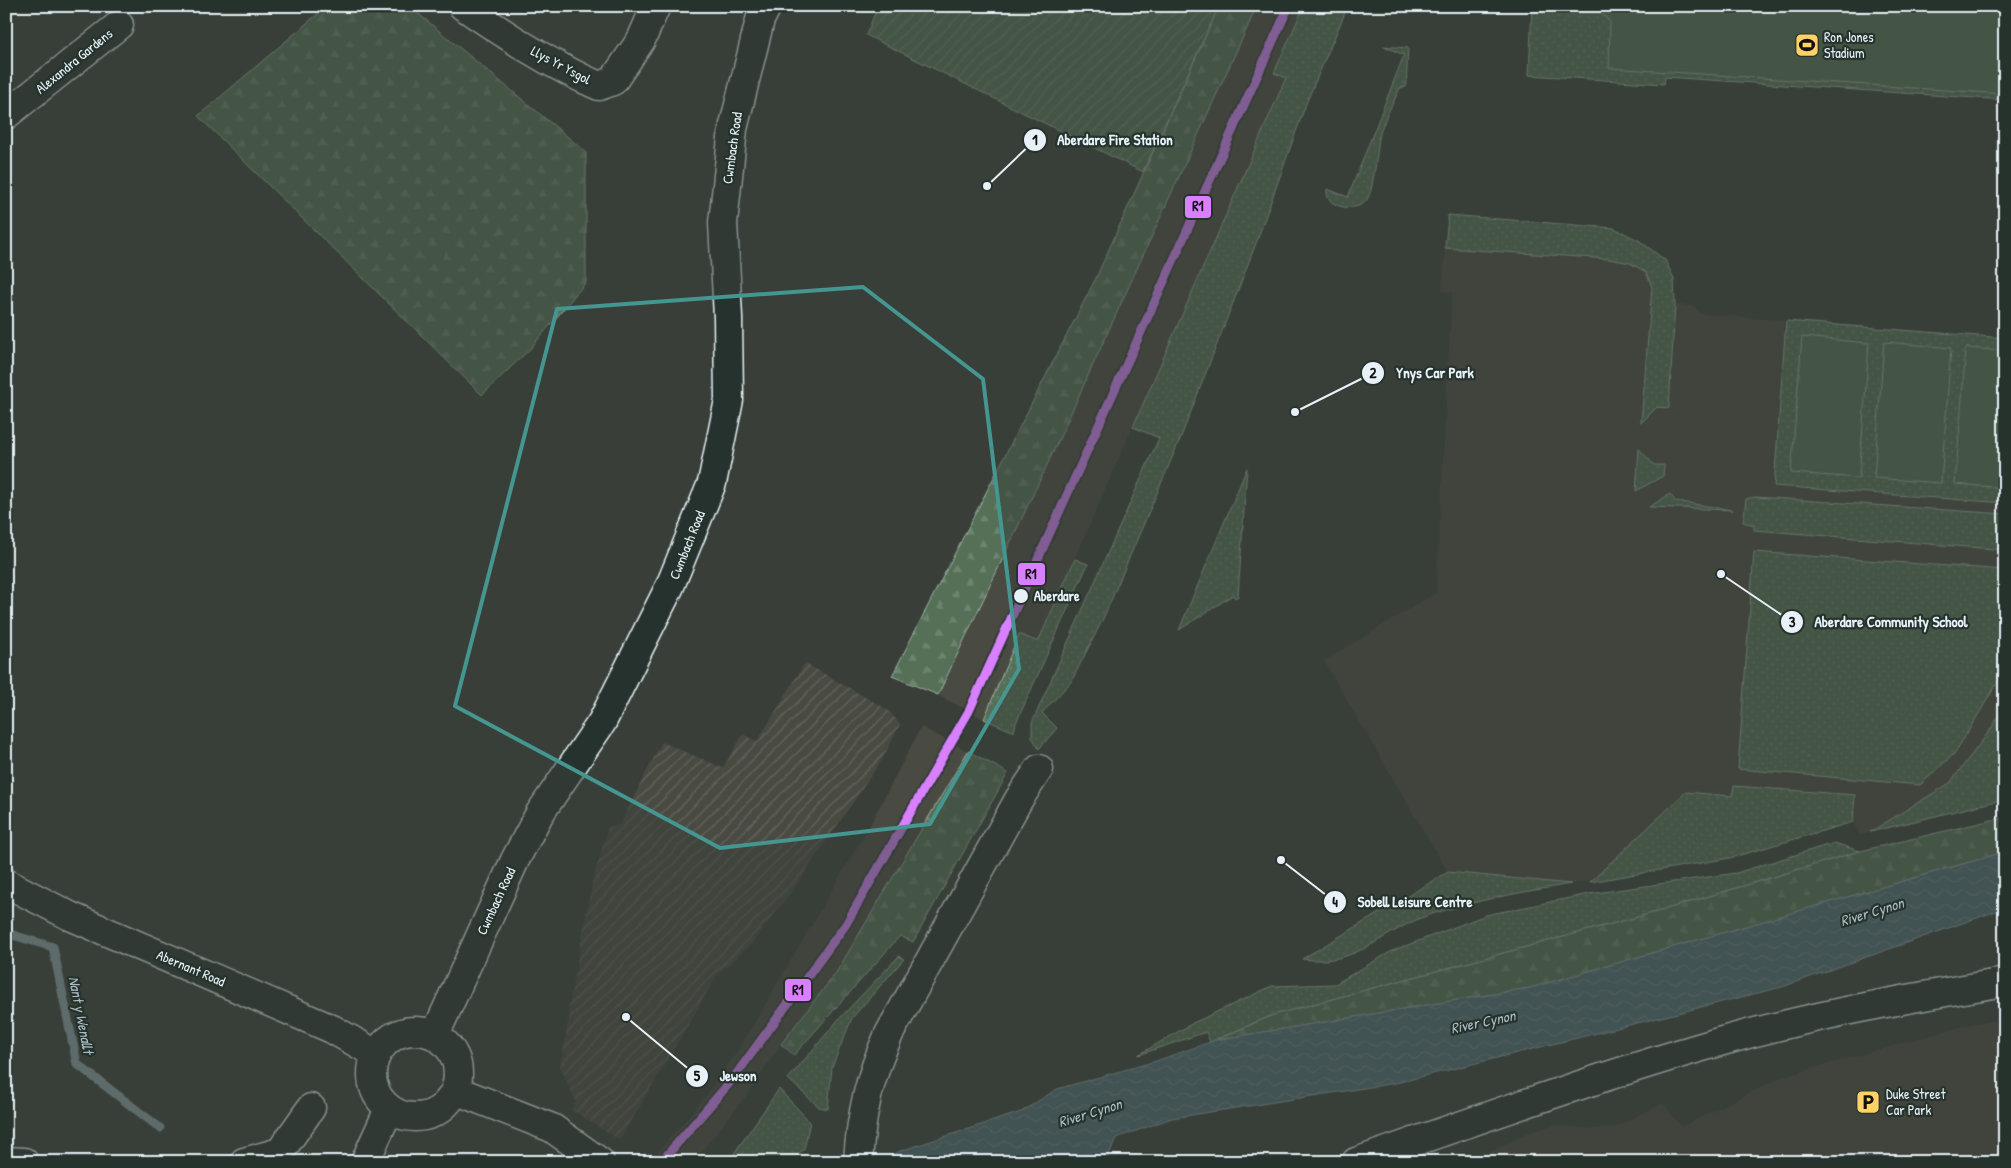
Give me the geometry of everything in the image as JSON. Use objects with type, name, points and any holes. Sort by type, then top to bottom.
[{"type":"street","name":"Llys Yr Ysgol","points":[[463,6],[508,37],[578,77],[599,86],[613,81],[641,40],[656,6]]},
{"type":"street","name":"Cwmbach Road","points":[[435,1035],[515,860],[540,812],[602,722],[662,603],[712,483],[729,400],[728,317],[722,223],[733,129],[760,20],[767,6]]},
{"type":"street","name":"Alexandra Gardens","points":[[6,115],[118,25]]},
{"type":"street","points":[[858,1162],[865,1099],[875,1065],[889,1034],[1019,799],[1039,769]]},
{"type":"street","name":"Abernant Road","points":[[6,883],[70,916],[332,1029],[376,1054]]},
{"type":"street","points":[[1356,1162],[1540,1097],[1721,1042],[1895,1000],[2005,982]]},
{"type":"street","points":[[408,1030],[422,1031],[435,1035],[449,1048],[458,1065],[458,1078],[455,1090],[449,1101],[439,1110],[427,1116],[407,1116],[389,1109],[380,1100],[374,1089],[372,1066],[376,1054],[390,1039],[408,1030]]},
{"type":"street","points":[[455,1090],[552,1128],[600,1162]]},
{"type":"street","points":[[244,1162],[280,1152],[311,1108]]},
{"type":"street","points":[[365,1162],[389,1109]]},
{"type":"street","points":[[6,1161],[24,1162]]},
{"type":"highlighted area","points":[[863,287],[983,379],[1019,669],[930,824],[720,848],[455,706],[493,552],[557,309]]},
{"type":"shaded area","points":[[1257,6],[1303,6],[1275,73],[1286,78],[1038,642],[1018,634],[984,719],[938,695],[1049,461]]},
{"type":"shaded area","points":[[1448,215],[1614,228],[1640,241],[1665,260],[1674,279],[1675,305],[1694,306],[1701,314],[2005,338],[2005,703],[1991,729],[1950,783],[1910,809],[1870,832],[1860,835],[1853,822],[1730,858],[1490,897],[1466,887],[1448,872],[1324,661],[1436,593],[1452,292],[1442,291]]},
{"type":"shaded area","points":[[805,663],[888,710],[900,724],[883,758],[796,886],[751,944],[718,974],[620,1140],[571,1110],[576,1102],[560,1066],[570,1013],[568,1010],[592,883],[608,827],[620,824],[662,742],[723,768],[743,734],[757,742]]},
{"type":"shaded area","points":[[921,727],[968,751],[836,973],[781,1044],[749,1092],[693,1162],[650,1162],[710,1091],[739,1049],[870,825]]},
{"type":"shaded area","name":"Duke Street Car Park","points":[[2005,1019],[2005,1162],[1464,1162],[1493,1151],[1525,1134],[1555,1125],[1590,1129],[1614,1128],[1663,1103],[1681,1127],[1782,1077],[1971,1024]]},
{"type":"green space","points":[[327,6],[409,6],[586,152],[586,282],[530,349],[482,395],[198,116]]},
{"type":"green space","points":[[878,6],[1219,6],[1143,172],[866,35]]},
{"type":"green space","points":[[1219,6],[1257,6],[1049,461],[938,695],[892,676],[1095,280]]},
{"type":"green space","points":[[1304,6],[1348,6],[1307,101],[1255,246],[1181,437],[1103,619],[1071,682],[1042,713],[1057,728],[1039,749],[1032,737],[1032,723],[1159,438],[1133,427],[1286,78],[1274,73]]},
{"type":"green space","points":[[1532,6],[1625,6],[2005,94],[2005,100],[1665,77],[1664,84],[1529,75]]},
{"type":"green space","name":"Ron Jones Stadium","points":[[1594,6],[2005,6],[2005,94],[1609,68],[1610,22]]},
{"type":"green space","points":[[1383,46],[1408,48],[1406,87],[1400,88],[1383,126],[1368,197],[1365,202],[1354,207],[1340,206],[1330,200],[1327,195],[1327,189],[1348,197],[1404,55]]},
{"type":"green space","points":[[1448,215],[1614,228],[1640,241],[1665,260],[1674,279],[1675,305],[1669,408],[1657,407],[1641,423],[1652,287],[1646,272],[1630,263],[1609,259],[1445,248]]},
{"type":"green space","points":[[1786,321],[2005,338],[2005,503],[1774,486]]},
{"type":"green space","points":[[1802,337],[1869,343],[1859,478],[1791,473]]},
{"type":"green space","points":[[1884,342],[1951,348],[1941,483],[1874,478]]},
{"type":"green space","points":[[1966,348],[2005,351],[2005,488],[1955,484]]},
{"type":"green space","points":[[1639,449],[1654,465],[1664,465],[1663,476],[1636,491]]},
{"type":"green space","points":[[1247,468],[1238,596],[1235,598],[1233,595],[1179,630]]},
{"type":"green space","points":[[1670,494],[1675,501],[1732,510],[1649,507]]},
{"type":"green space","points":[[1756,497],[2005,514],[2005,550],[1754,530],[1754,525],[1743,522],[1746,499]]},
{"type":"green space","points":[[1754,552],[2005,570],[2005,670],[1955,753],[1920,785],[1738,769]]},
{"type":"green space","points":[[1075,559],[1088,564],[1016,723],[1014,732],[984,719],[1019,634],[1038,642]]},
{"type":"green space","points":[[2005,703],[2005,799],[1870,832],[1950,783],[1991,729]]},
{"type":"green space","points":[[968,751],[1008,773],[913,942],[900,936],[794,1055],[781,1044],[836,973]]},
{"type":"green space","points":[[1734,786],[1855,795],[1853,822],[1730,858],[1590,882],[1686,792],[1732,796]]},
{"type":"green space","points":[[2005,817],[2005,852],[1530,988],[1216,1040],[1273,1015],[1660,911],[1860,851]]},
{"type":"green space","points":[[1834,843],[1860,851],[1660,911],[1273,1015],[1210,1042],[1206,1032],[1138,1055],[1193,1023],[1272,986],[1335,984],[1392,951],[1486,915],[1589,894],[1736,873]]},
{"type":"green space","points":[[1448,872],[1571,884],[1517,893],[1429,915],[1412,922],[1355,953],[1339,958],[1322,960],[1302,959]]},
{"type":"green space","points":[[899,956],[904,959],[852,1018],[832,1067],[828,1109],[819,1107],[788,1079],[839,1019]]},
{"type":"green space","points":[[779,1089],[810,1122],[804,1149],[790,1162],[728,1162]]},
{"type":"water","name":"River Cynon","points":[[2005,852],[2005,908],[1782,987],[1396,1083],[1172,1118],[1116,1138],[1106,1162],[880,1162],[900,1151],[1021,1112],[1057,1089],[1156,1061],[1216,1040],[1530,988]]},
{"type":"waterway","name":"Nant y Wenallt","points":[[6,933],[53,947],[77,1064],[160,1128]]},
{"type":"railway","points":[[732,1080],[846,924],[969,711],[1105,411]]},
{"type":"transit line","name":"R1","points":[[661,1162],[732,1080],[846,924],[969,711],[1289,6]]},
{"type":"place","name":"Ron Jones Stadium","points":[[1807,45]]},
{"type":"place","name":"Aberdare Fire Station","points":[[987,186]]},
{"type":"place","name":"Ynys Car Park","points":[[1295,412]]},
{"type":"place","name":"Aberdare Community School","points":[[1721,574]]},
{"type":"place","name":"Aberdare","points":[[1021,596]]},
{"type":"place","name":"Sobell Leisure Centre","points":[[1281,860]]},
{"type":"place","name":"Jewson","points":[[626,1017]]},
{"type":"place","name":"Duke Street Car Park","points":[[1868,1102]]}]
